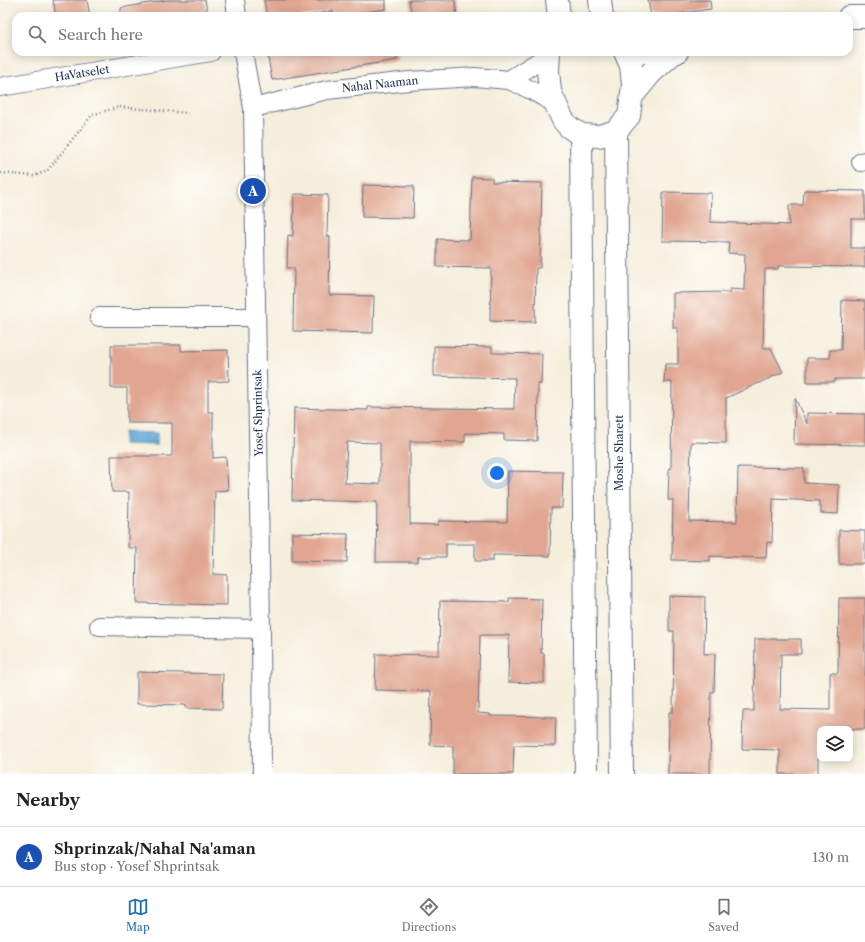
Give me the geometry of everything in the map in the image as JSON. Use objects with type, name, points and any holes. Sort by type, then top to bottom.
[{"type":"street","points":[[235,0],[236,12]]},
{"type":"street","points":[[557,0],[558,12]]},
{"type":"street","points":[[600,0],[602,12]]},
{"type":"street","points":[[853,17],[865,17]]},
{"type":"street","name":"HaVatselet","points":[[0,87],[187,56]]},
{"type":"street","name":"Yosef Shprintsak","points":[[244,56],[253,108],[262,774]]},
{"type":"street","points":[[509,80],[546,56]]},
{"type":"street","points":[[549,56],[548,70],[550,92],[566,124],[581,135],[599,136],[616,131],[629,116],[634,85],[631,66],[626,56]]},
{"type":"street","points":[[633,95],[651,73],[671,56]]},
{"type":"street","name":"Nahal Naaman","points":[[253,108],[327,90],[409,81],[475,77],[509,80],[556,104]]},
{"type":"street","name":"Moshe Sharett","points":[[616,131],[622,774]]},
{"type":"street","points":[[581,135],[586,774]]},
{"type":"street","points":[[99,316],[256,318]]},
{"type":"street","points":[[99,626],[261,629]]},
{"type":"path","points":[[1,173],[34,176],[47,171],[92,115],[119,107],[188,113]]},
{"type":"water","points":[[124,432],[157,433],[157,445],[123,444]]},
{"type":"building","points":[[53,0],[87,0],[89,12],[55,12]]},
{"type":"building","points":[[166,0],[205,0],[207,12],[121,12],[121,8]]},
{"type":"building","points":[[264,0],[386,0],[386,9],[366,12],[266,12]]},
{"type":"building","points":[[409,0],[455,0],[456,12],[411,12]]},
{"type":"building","points":[[648,0],[710,0],[711,9],[691,12],[650,12]]},
{"type":"building","points":[[268,56],[397,56],[397,60],[272,80]]},
{"type":"building","points":[[472,177],[492,178],[492,182],[542,183],[540,268],[536,268],[535,322],[490,321],[491,268],[437,267],[437,239],[470,240]]},
{"type":"building","points":[[363,185],[414,186],[413,218],[362,217]]},
{"type":"building","points":[[804,190],[865,191],[865,219],[851,219],[851,248],[865,248],[865,267],[778,266],[778,269],[765,269],[763,348],[771,348],[783,372],[726,398],[726,443],[691,442],[689,521],[737,522],[738,467],[804,468],[804,483],[839,485],[838,514],[821,513],[819,501],[773,499],[772,543],[767,542],[766,558],[710,556],[710,561],[672,560],[673,500],[668,500],[669,468],[671,469],[672,382],[664,382],[665,364],[678,364],[678,328],[673,328],[673,293],[730,292],[730,289],[744,290],[745,254],[728,253],[729,242],[662,241],[663,192],[711,193],[710,222],[789,225],[789,205],[803,205]]},
{"type":"building","points":[[294,194],[328,195],[327,236],[330,236],[329,295],[374,296],[373,333],[293,331],[294,268],[287,268],[288,235],[293,236]]},
{"type":"building","points":[[842,300],[865,301],[865,379],[835,379],[835,382],[807,382],[807,358],[830,358],[830,350],[841,350]]},
{"type":"building","points":[[111,345],[181,345],[181,351],[228,350],[229,381],[208,382],[208,412],[213,412],[213,458],[226,457],[228,490],[215,491],[213,574],[227,575],[227,605],[136,603],[137,548],[128,548],[129,492],[112,492],[111,456],[172,456],[172,423],[127,423],[127,388],[111,388]]},
{"type":"building","points":[[434,346],[492,347],[492,353],[542,354],[541,384],[538,384],[537,441],[504,440],[504,434],[465,433],[465,442],[410,441],[410,524],[438,525],[438,521],[507,522],[508,471],[563,472],[562,508],[551,508],[550,556],[493,555],[493,561],[475,561],[475,544],[446,544],[446,557],[418,557],[418,562],[376,562],[377,502],[292,500],[294,408],[368,410],[368,407],[514,409],[515,378],[434,376]],"holes":[[[347,442],[380,443],[380,484],[345,483]]]},
{"type":"building","points":[[795,398],[807,424],[807,413],[865,414],[865,445],[794,444]]},
{"type":"building","points":[[839,530],[865,531],[865,564],[839,564]]},
{"type":"building","points":[[292,533],[348,534],[347,562],[292,561]]},
{"type":"building","points":[[669,596],[705,597],[704,654],[715,654],[714,692],[711,692],[710,774],[668,774],[669,712],[673,712],[674,631],[669,631]]},
{"type":"building","points":[[509,598],[542,599],[541,653],[544,653],[544,683],[508,682],[509,635],[480,635],[478,713],[490,714],[490,716],[556,717],[555,746],[514,745],[513,774],[453,774],[453,746],[430,745],[431,691],[375,690],[376,654],[439,655],[440,601],[509,602]]},
{"type":"building","points":[[839,598],[865,598],[865,729],[853,729],[853,726],[817,726],[818,774],[780,774],[780,750],[742,749],[743,711],[754,711],[755,639],[801,639],[801,654],[781,654],[780,709],[830,710],[830,673],[838,673]]},
{"type":"building","points":[[137,672],[223,674],[222,709],[186,708],[186,705],[137,704]]},
{"type":"place","name":"Shprinzak/Nahal Na'aman","points":[[253,191]]}]
